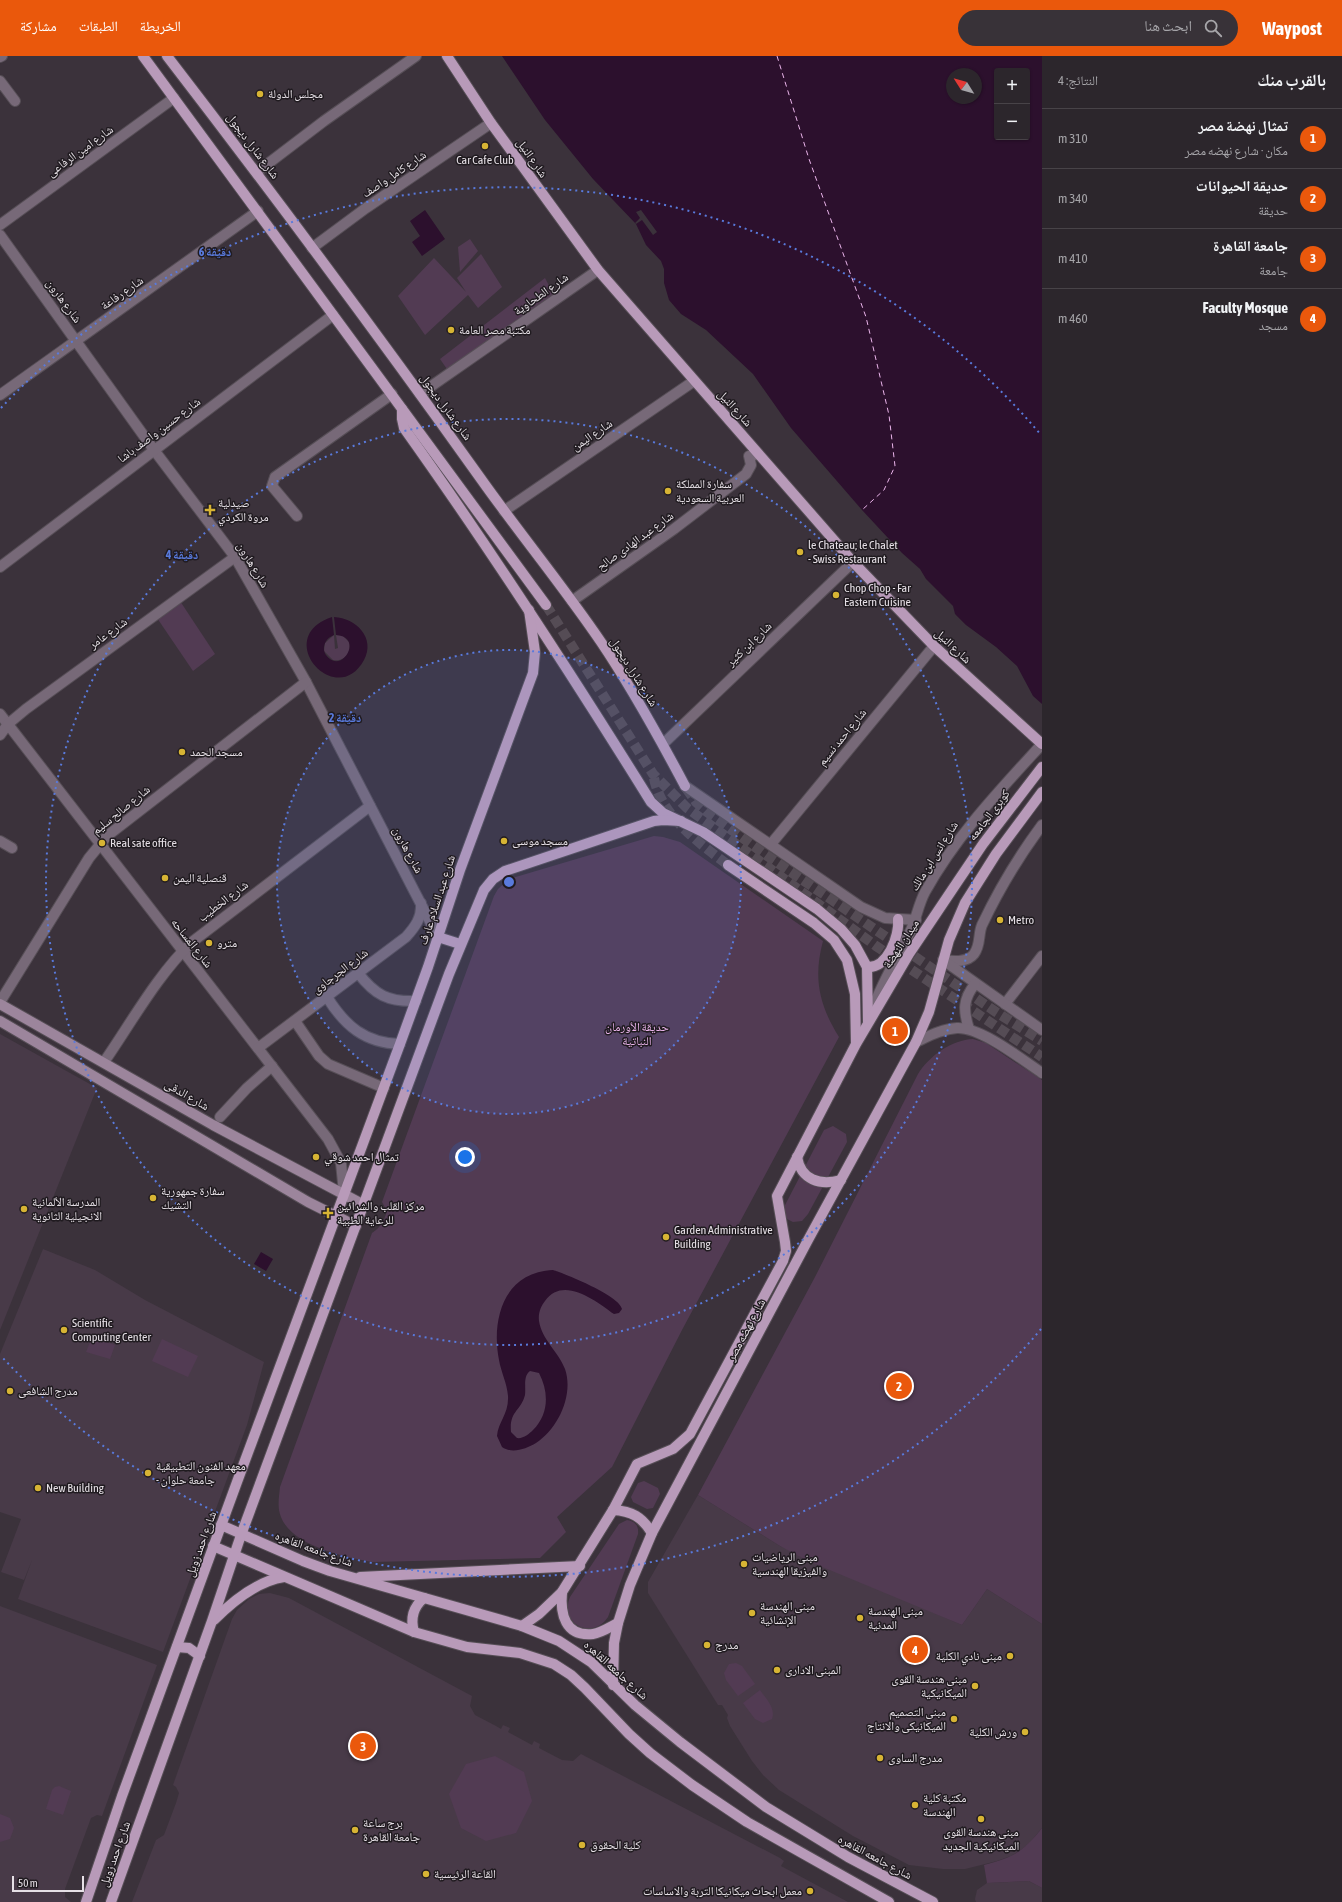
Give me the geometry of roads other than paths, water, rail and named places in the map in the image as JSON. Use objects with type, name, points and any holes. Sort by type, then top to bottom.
[{"type":"main road","points":[[143,56],[546,605]]},
{"type":"main road","name":"شارع شارل ديجول","points":[[167,56],[257,172],[602,644],[663,744],[685,786]]},
{"type":"main road","name":"شارع النيل","points":[[447,56],[492,123],[598,270],[854,562],[934,646],[1042,744]]},
{"type":"main road","points":[[402,409],[404,428],[529,610],[651,802],[663,813],[702,832],[833,921],[855,945],[867,967],[868,1022]]},
{"type":"main road","name":"شارع عبد السلام عارف","points":[[344,1196],[416,1001],[460,870],[533,673],[535,652],[529,610]]},
{"type":"main road","name":"كوبرى الجامعه","points":[[958,881],[988,838],[1042,767]]},
{"type":"main road","points":[[943,960],[956,921],[972,891],[996,854],[1042,792]]},
{"type":"main road","points":[[364,1205],[460,944],[484,890],[499,874],[654,821],[681,821]]},
{"type":"main road","points":[[728,865],[814,923],[834,940],[847,960],[855,994],[856,1044]]},
{"type":"main road","name":"ميدان النهضة","points":[[868,1022],[909,954],[958,881]]},
{"type":"main road","points":[[867,967],[878,965],[886,957],[896,936],[899,926],[898,919]]},
{"type":"main road","points":[[438,937],[460,944]]},
{"type":"main road","name":"شارع نهضه مصر","points":[[613,1685],[614,1644],[618,1623],[630,1585],[652,1533],[916,1042],[933,998],[943,960]]},
{"type":"main road","name":"شارع الدقى","points":[[0,1003],[213,1125],[344,1196],[364,1205]]},
{"type":"main road","points":[[0,1021],[308,1202],[356,1226]]},
{"type":"main road","name":"شارع نهضه مصر","points":[[522,1626],[539,1614],[562,1592],[580,1566],[613,1510],[637,1464],[672,1449],[690,1434],[783,1261],[786,1251],[785,1236],[777,1196],[868,1022]]},
{"type":"main road","points":[[797,1157],[802,1171],[814,1181],[828,1183],[841,1180]]},
{"type":"main road","name":"شارع احمد زويل","points":[[86,1902],[122,1796],[213,1546],[344,1196]]},
{"type":"main road","name":"شارع احمد زويل","points":[[111,1902],[200,1656],[241,1535],[364,1205]]},
{"type":"main road","points":[[613,1510],[625,1511],[636,1515],[646,1523],[652,1533]]},
{"type":"main road","name":"شارع جامعه القاهره","points":[[221,1526],[303,1561],[545,1634],[573,1649],[590,1662],[613,1685],[680,1742],[766,1807],[848,1857],[933,1902]]},
{"type":"main road","points":[[213,1546],[414,1632],[467,1647],[520,1653],[554,1664],[571,1675],[629,1734],[650,1753],[692,1785],[747,1822],[889,1902]]},
{"type":"main road","points":[[352,1577],[580,1566]]},
{"type":"main road","points":[[212,1621],[234,1601],[247,1592],[274,1579],[284,1577]]},
{"type":"main road","points":[[562,1592],[562,1616],[567,1624],[575,1631],[584,1634],[594,1634],[618,1623]]},
{"type":"main road","points":[[414,1632],[412,1626],[413,1613],[415,1607],[424,1598]]},
{"type":"main road","points":[[177,1647],[189,1648],[200,1656]]},
{"type":"street","points":[[257,172],[324,121],[416,56]]},
{"type":"street","points":[[0,81],[15,101]]},
{"type":"street","name":"شارع امين الرفاعى","points":[[0,225],[174,98]]},
{"type":"street","name":"شارع كامل واصف","points":[[312,248],[366,208],[492,123]]},
{"type":"street","name":"شارع رفاعة","points":[[0,395],[258,211]]},
{"type":"street","name":"شارع هارون","points":[[0,235],[154,450],[235,557],[306,682],[438,937]]},
{"type":"street","name":"شارع الطحاوية","points":[[420,394],[598,270]]},
{"type":"street","name":"شارع حسين واصف باشا","points":[[0,567],[333,315]]},
{"type":"street","name":"شارع اليمن","points":[[504,511],[694,381]]},
{"type":"street","points":[[297,516],[272,486],[275,477],[392,394]]},
{"type":"street","name":"شارع عبد الهادى صالح","points":[[572,602],[674,529],[746,474],[752,465],[749,456],[758,454]]},
{"type":"street","name":"شارع عامر","points":[[0,734],[8,724],[26,709],[235,557]]},
{"type":"street","name":"شارع ابن كثير","points":[[663,744],[854,562]]},
{"type":"street","name":"شارع احمد نسيم","points":[[771,844],[934,646]]},
{"type":"street","name":"شارع صالح سليم","points":[[0,1003],[99,844],[306,682]]},
{"type":"street","name":"شارع المساحه","points":[[0,714],[333,1147],[343,1172],[344,1196]]},
{"type":"street","name":"شارع انس ابن مالك","points":[[868,1022],[880,989],[916,920],[924,894],[974,819],[1042,744]]},
{"type":"street","points":[[685,786],[861,907],[885,918],[916,920]]},
{"type":"street","name":"شارع الخطيب","points":[[104,1062],[167,969],[182,951],[197,937],[370,806]]},
{"type":"street","points":[[943,960],[959,961],[968,959],[974,954],[979,942],[981,927],[993,902],[1020,855],[1042,825]]},
{"type":"street","points":[[0,841],[12,848]]},
{"type":"street","name":"شارع الجرجاوى","points":[[258,1048],[406,937],[413,930],[422,911],[421,903]]},
{"type":"street","points":[[1004,1004],[1042,956]]},
{"type":"street","points":[[943,960],[1042,1030]]},
{"type":"street","points":[[358,973],[369,988],[378,993],[398,1002],[416,1001]]},
{"type":"street","points":[[969,1029],[963,1009],[964,1002],[975,984]]},
{"type":"street","points":[[327,997],[341,1018],[366,1036],[384,1043],[400,1044]]},
{"type":"street","points":[[295,1021],[319,1056],[328,1064],[384,1088]]},
{"type":"street","points":[[916,1042],[946,1030],[969,1029],[980,1033],[1042,1073]]},
{"type":"street","points":[[220,1117],[246,1088],[272,1066]]},
{"type":"tunnel","points":[[546,605],[653,774],[687,808],[876,946],[1042,1057]]},
{"type":"tunnel","points":[[654,778],[664,805],[683,828],[728,865]]},
{"type":"tunnel","points":[[686,788],[696,802],[707,812],[766,855],[996,1012],[1042,1041]]},
{"type":"place","name":"مجلس الدولة","points":[[260,94]]},
{"type":"place","name":"Car Cafe Club","points":[[485,146]]},
{"type":"place","name":"مكتبة مصر العامة","points":[[451,330]]},
{"type":"place","name":"سفارة المملكة العربية السعودية","points":[[668,491]]},
{"type":"place","name":"صيدلية مروة الكردي","points":[[210,510]]},
{"type":"place","name":"le Chateau; le Chalet - Swiss Restaurant","points":[[800,552]]},
{"type":"place","name":"Chop Chop - Far Eastern Cuisine","points":[[836,595]]},
{"type":"place","name":"مسجد الحمد","points":[[182,752]]},
{"type":"place","name":"مسجد موسى","points":[[504,841]]},
{"type":"place","name":"Real sate office","points":[[102,843]]},
{"type":"place","name":"قنصلية اليمن","points":[[165,878]]},
{"type":"place","name":"Metro","points":[[1000,920]]},
{"type":"place","name":"مترو","points":[[209,943]]},
{"type":"place","name":"تمثال نهضة مصر","points":[[895,1031]]},
{"type":"place","name":"تمثال احمد شوقي","points":[[316,1157]]},
{"type":"place","name":"سفارة جمهورية التشيك","points":[[153,1198]]},
{"type":"place","name":"المدرسة الألمانية الانجيلية الثانوية","points":[[24,1209]]},
{"type":"place","name":"مركز القلب والشرائين للرعاية الطبية","points":[[328,1213]]},
{"type":"place","name":"Garden Administrative Building","points":[[666,1237]]},
{"type":"place","name":"Scientific Computing Center","points":[[64,1330]]},
{"type":"place","name":"حديقة الحيوانات","points":[[899,1386]]},
{"type":"place","name":"مدرج الشافعى","points":[[10,1391]]},
{"type":"place","name":"معهد الفنون التطبيقية - جامعة حلوان","points":[[148,1473]]},
{"type":"place","name":"New Building","points":[[38,1488]]},
{"type":"place","name":"مبنى الرياضيات والفيزيقا الهندسية","points":[[744,1564]]},
{"type":"place","name":"مبنى الهندسة الإنشائية","points":[[752,1613]]},
{"type":"place","name":"مبنى الهندسة المدنية","points":[[860,1618]]},
{"type":"place","name":"مدرج","points":[[707,1645]]},
{"type":"place","name":"Faculty Mosque","points":[[915,1650]]},
{"type":"place","name":"مبنى نادي الكلية","points":[[1010,1656]]},
{"type":"place","name":"المبنى الادارى","points":[[777,1670]]},
{"type":"place","name":"مبنى هندسة القوى الميكانيكية","points":[[975,1686]]},
{"type":"place","name":"مبنى التصميم الميكانيكى والانتاج","points":[[954,1719]]},
{"type":"place","name":"ورش الكلية","points":[[1025,1732]]},
{"type":"place","name":"جامعة القاهرة","points":[[363,1746]]},
{"type":"place","name":"مدرج الساوى","points":[[880,1758]]},
{"type":"place","name":"مكتبة كلية الهندسة","points":[[915,1805]]},
{"type":"place","name":"مبنى هندسة القوى الميكانيكية الجديد","points":[[981,1819]]},
{"type":"place","name":"برج ساعة جامعة القاهرة","points":[[355,1830]]},
{"type":"place","name":"كلية الحقوق","points":[[582,1845]]},
{"type":"place","name":"القاعة الرئيسية","points":[[426,1874]]},
{"type":"place","name":"معمل ابحاث ميكانيكا التربة والاساسات","points":[[810,1891]]},
{"type":"park label","name":"حديقة الأورمان النباتية","points":[[637,1034]]}]
